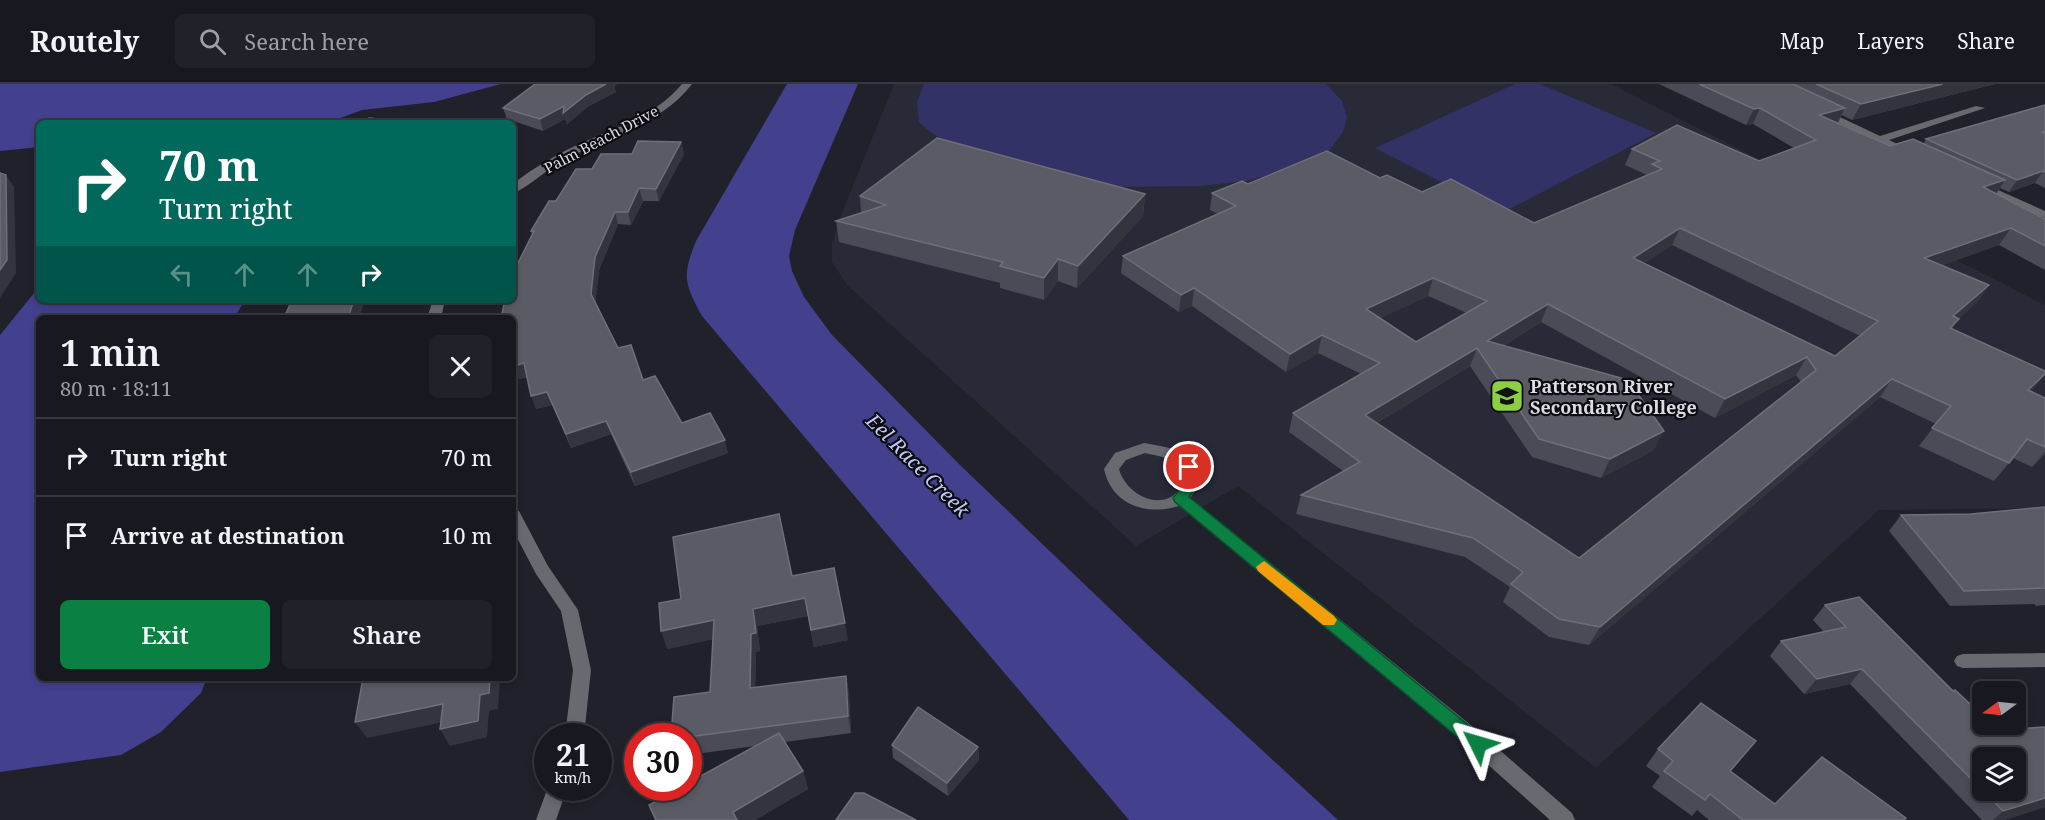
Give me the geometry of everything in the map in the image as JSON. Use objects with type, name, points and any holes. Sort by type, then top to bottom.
[{"type":"street","name":"Palm Beach Drive","points":[[519,179],[572,151],[639,121],[667,104],[687,84]]},
{"type":"street","points":[[1811,107],[1922,158]]},
{"type":"street","points":[[1881,140],[1980,108]]},
{"type":"street","points":[[1973,182],[2045,215]]},
{"type":"street","points":[[1152,448],[1174,454],[1186,462],[1193,478],[1190,489],[1180,498],[1159,504],[1130,498],[1116,486],[1112,476],[1113,467],[1120,457],[1137,449],[1152,448]]},
{"type":"street","points":[[1180,498],[1465,732],[1564,820]]},
{"type":"street","points":[[516,520],[542,570],[569,610],[582,670],[576,723]]},
{"type":"street","points":[[1963,661],[2045,660]]},
{"type":"street","points":[[546,820],[553,801]]},
{"type":"shaded area","name":"Patterson River Secondary College","points":[[894,84],[1611,84],[2045,305],[2045,508],[1879,510],[1596,768],[1238,486],[1136,546],[848,286],[832,262],[832,243]]},
{"type":"shaded area","points":[[924,84],[1326,84],[1342,101],[1347,117],[1343,132],[1329,151],[1312,162],[1281,172],[1245,181],[1200,186],[1100,187],[954,147],[919,122],[917,102]]},
{"type":"shaded area","points":[[1515,84],[1540,84],[1656,133],[1502,213],[1375,148]]},
{"type":"water","points":[[0,84],[501,84],[434,102],[362,110],[335,120],[36,120],[36,147],[0,151]]},
{"type":"water","name":"Eel Race Creek","points":[[787,84],[858,84],[795,230],[789,256],[792,271],[804,297],[832,335],[960,465],[1150,647],[1338,820],[1129,820],[702,316],[688,287],[687,279],[688,263],[696,241]]},
{"type":"water","points":[[36,291],[36,303],[243,303],[236,315],[36,315],[36,681],[206,681],[201,693],[161,732],[121,755],[0,772],[0,335]]},
{"type":"building","points":[[535,84],[606,84],[586,95],[563,113],[564,106],[540,119],[503,108]]},
{"type":"building","points":[[1699,84],[1793,84],[1845,108],[1819,115],[1890,146],[1913,139],[2005,180],[1983,187],[2045,219],[2045,246],[2011,228],[1924,258],[1989,285],[1953,316],[1959,319],[1950,328],[2045,371],[2045,374],[2028,390],[2045,398],[2045,447],[2027,439],[2009,463],[1932,428],[1951,406],[1892,379],[1600,627],[1559,619],[1511,584],[1523,572],[1473,538],[1301,495],[1360,462],[1293,413],[1380,363],[1322,335],[1290,354],[1194,288],[1181,295],[1123,256],[1236,206],[1212,193],[1242,181],[1248,184],[1327,151],[1380,178],[1387,175],[1422,192],[1451,179],[1534,223],[1662,169],[1652,164],[1660,161],[1632,149],[1677,125],[1759,161],[1816,140],[1760,108],[1754,109]],"holes":[[[1680,228],[1878,321],[1835,356],[1633,258]],[[1433,278],[1487,301],[1416,342],[1366,309]],[[1548,304],[1725,399],[1807,357],[1816,370],[1579,558],[1365,415],[1477,348],[1539,439],[1610,459],[1664,431],[1628,380],[1487,341]]]},
{"type":"building","points":[[1816,84],[1943,84],[1861,104]]},
{"type":"building","points":[[2045,105],[2045,132],[2041,132],[2045,133],[2045,172],[2017,180],[1926,139]]},
{"type":"building","points":[[937,138],[1145,194],[1078,266],[1058,259],[1044,278],[1000,266],[1003,262],[836,221],[886,205],[860,196]]},
{"type":"building","points":[[638,141],[681,142],[656,189],[639,188],[628,212],[615,212],[595,257],[591,294],[618,348],[631,345],[643,380],[655,376],[682,423],[710,413],[725,440],[631,472],[606,421],[566,434],[547,392],[531,396],[524,363],[516,365],[516,315],[502,315],[504,303],[516,303],[516,267],[534,231],[531,231],[549,201],[556,201],[576,169],[592,169],[601,154],[632,154]]},
{"type":"building","points":[[0,173],[6,175],[7,260],[0,270]]},
{"type":"building","points":[[291,303],[353,303],[349,315],[285,315]]},
{"type":"building","points":[[2045,507],[2045,588],[1964,591],[1901,515],[1971,514]]},
{"type":"building","points":[[779,514],[792,576],[834,568],[845,623],[811,630],[805,598],[753,609],[756,633],[751,634],[750,688],[846,676],[848,716],[702,735],[702,723],[672,723],[674,697],[710,692],[714,620],[661,631],[659,603],[681,599],[673,537]]},
{"type":"building","points":[[1859,597],[1953,691],[1955,690],[1972,706],[1972,735],[2026,735],[2026,728],[2045,727],[2045,798],[2003,811],[1993,801],[2026,801],[2026,747],[1972,747],[1972,780],[1862,669],[1817,679],[1781,641],[1846,627],[1825,605]]},
{"type":"building","points":[[362,681],[490,681],[489,693],[480,695],[478,721],[440,729],[443,704],[355,722]]},
{"type":"building","points":[[1701,703],[1756,741],[1730,771],[1775,804],[1822,757],[1906,818],[1904,820],[1743,820],[1710,794],[1705,800],[1664,771],[1673,761],[1658,749]]},
{"type":"building","points":[[918,707],[978,747],[947,783],[892,745]]},
{"type":"building","points":[[779,733],[803,771],[733,812],[737,820],[656,820],[649,805],[657,801],[702,801],[702,775]]},
{"type":"building","points":[[855,793],[864,793],[916,820],[836,820]]},
{"type":"slow traffic","points":[[1264,567],[1329,620]]},
{"type":"place","name":"Patterson River Secondary College","points":[[1507,396]]},
{"type":"route","points":[[1189,467],[1192,472],[1192,484],[1180,498],[1478,744]]}]
